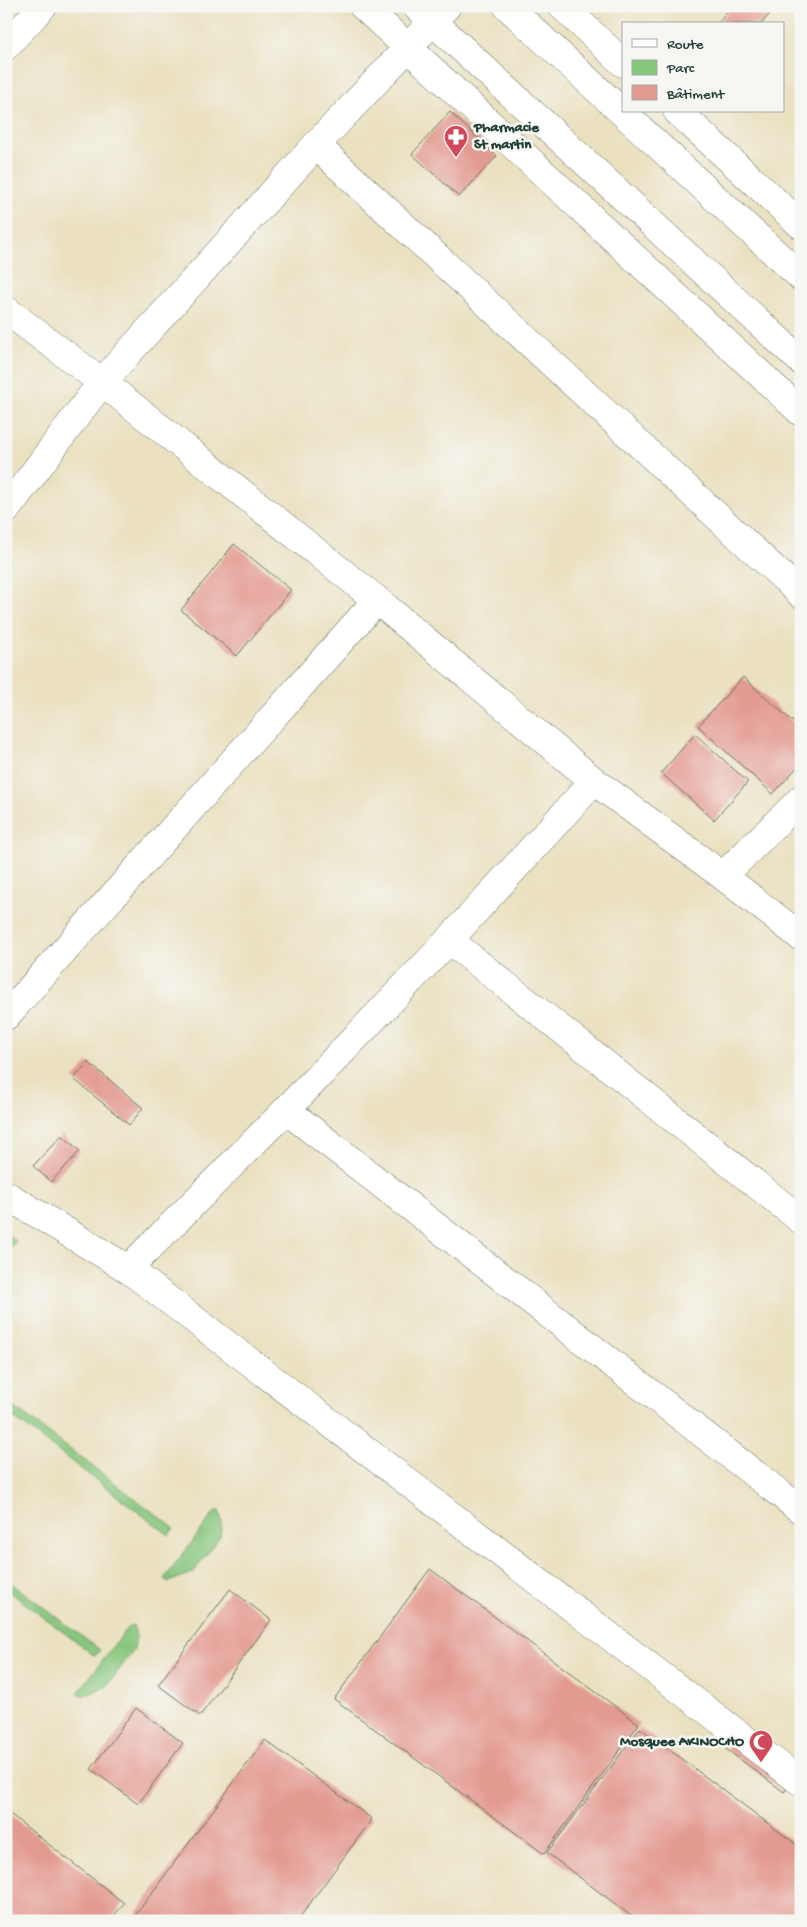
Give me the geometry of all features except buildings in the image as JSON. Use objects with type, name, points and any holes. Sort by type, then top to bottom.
[{"type":"street","points":[[6,46],[43,6]]},
{"type":"street","points":[[363,6],[801,412]]},
{"type":"street","points":[[507,6],[801,277]]},
{"type":"street","points":[[562,6],[622,61]]},
{"type":"street","points":[[6,510],[102,382],[407,47],[432,11],[801,361]]},
{"type":"street","points":[[678,112],[801,224]]},
{"type":"street","points":[[316,145],[801,594]]},
{"type":"street","points":[[6,310],[102,382],[377,600],[594,781],[723,876],[801,937]]},
{"type":"street","points":[[6,1016],[377,600]]},
{"type":"street","points":[[128,1269],[286,1110],[448,940],[594,781]]},
{"type":"street","points":[[723,876],[801,799]]},
{"type":"street","points":[[448,940],[801,1220]]},
{"type":"street","points":[[286,1110],[801,1510]]},
{"type":"street","points":[[6,1195],[128,1269],[801,1782]]},
{"type":"green space","points":[[6,1234],[16,1241],[6,1255]]},
{"type":"green space","points":[[6,1401],[174,1528],[169,1535],[6,1412]]},
{"type":"green space","points":[[219,1510],[222,1522],[220,1536],[193,1573],[168,1582],[165,1578],[214,1513]]},
{"type":"green space","points":[[6,1579],[100,1650],[95,1656],[6,1589]]},
{"type":"green space","points":[[133,1625],[136,1636],[134,1650],[106,1687],[81,1696],[78,1693],[128,1627]]},
{"type":"place","name":"Pharmacie St martin","points":[[456,158]]},
{"type":"place","name":"Mosquee AKINOCHO","points":[[761,1763]]}]
